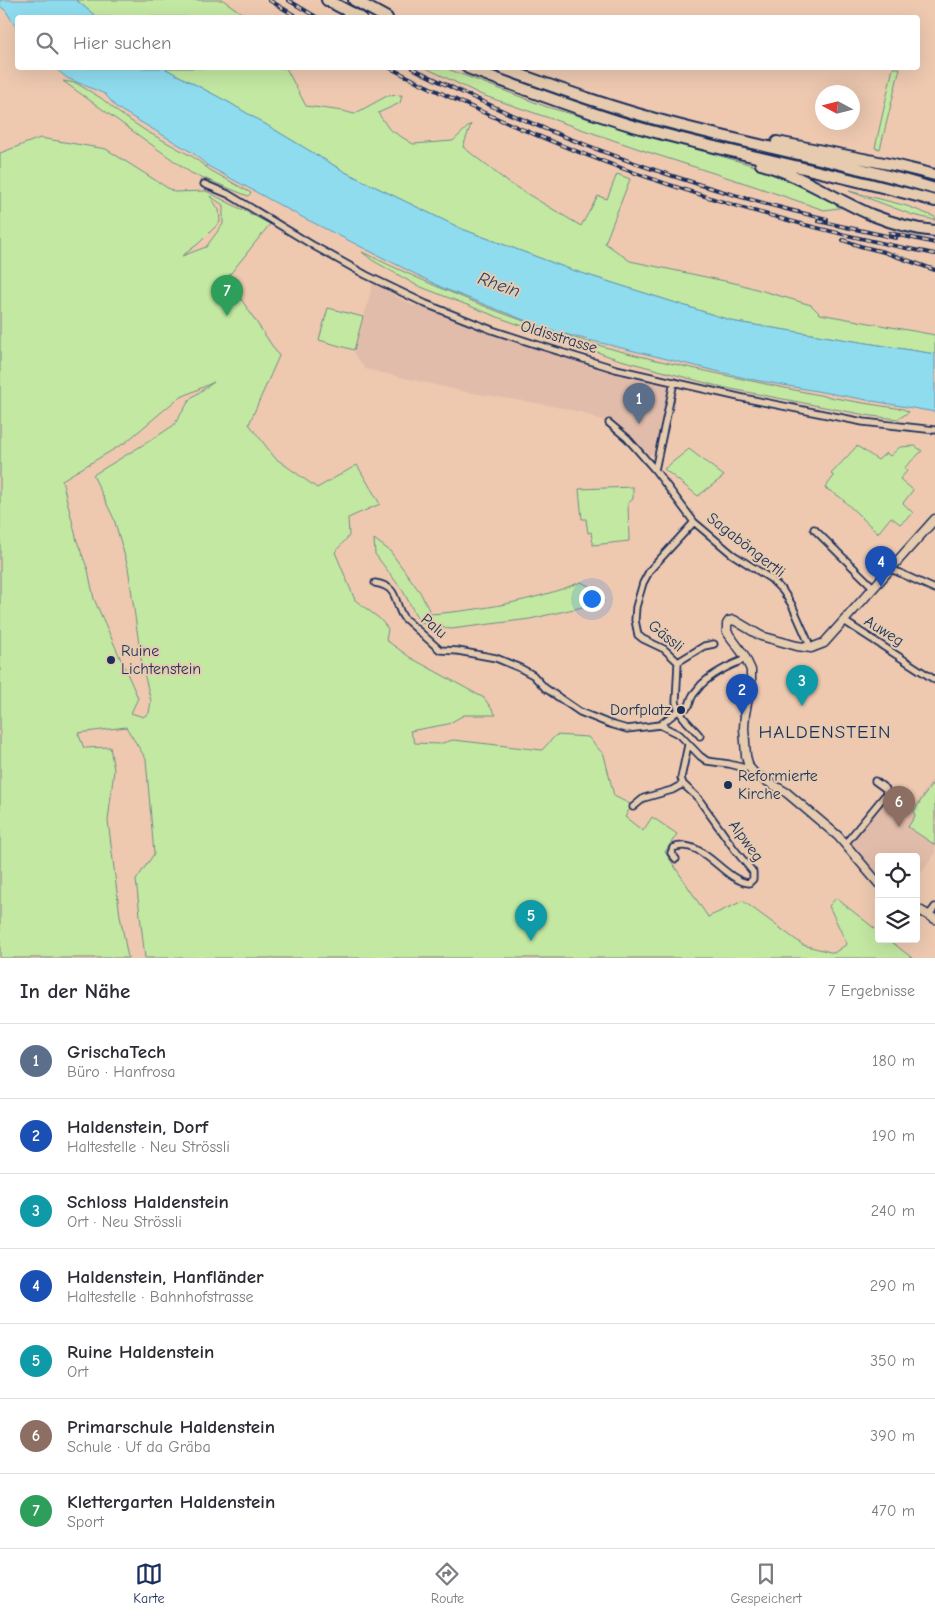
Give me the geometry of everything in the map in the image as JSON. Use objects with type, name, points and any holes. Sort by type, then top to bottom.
[{"type":"highway","points":[[327,0],[355,15]]},
{"type":"highway","points":[[354,0],[382,15]]},
{"type":"highway","points":[[473,70],[532,93],[633,126],[843,176],[935,201]]},
{"type":"highway","points":[[508,70],[582,97],[677,125],[852,166],[935,189]]},
{"type":"highway","points":[[677,125],[730,132],[877,161],[935,175]]},
{"type":"highway","points":[[694,142],[730,156],[773,167],[798,177],[883,219],[908,227],[935,231]]},
{"type":"street","name":"Oldisstrasse","points":[[204,184],[228,194],[366,275],[428,305],[490,329],[622,370],[674,382],[863,422],[935,430]]},
{"type":"street","points":[[655,470],[674,382]]},
{"type":"street","name":"Sagaböngertli","points":[[609,423],[627,438],[655,470],[694,522],[732,554],[771,580],[783,591],[792,605],[811,648]]},
{"type":"street","points":[[875,879],[838,836],[786,793],[755,774],[750,767],[746,756],[744,728],[751,670],[728,632],[727,624],[730,621],[738,621],[753,632],[766,638],[796,646],[811,648],[827,641],[935,519]]},
{"type":"street","name":"Gässli","points":[[678,710],[676,702],[678,662],[664,649],[640,637],[636,630],[635,620],[643,582],[650,570],[694,522]]},
{"type":"street","points":[[814,529],[874,588]]},
{"type":"street","points":[[890,569],[935,589]]},
{"type":"street","name":"Palu","points":[[375,582],[390,589],[396,596],[399,610],[403,617],[440,650],[458,651],[496,658],[520,668],[533,675],[546,688],[580,712],[627,730],[660,726]]},
{"type":"street","name":"Auweg","points":[[844,621],[935,680]]},
{"type":"street","points":[[678,662],[705,645],[714,644]]},
{"type":"street","points":[[746,659],[725,667],[713,675],[693,695],[688,708],[678,710],[660,726],[680,735],[688,745],[707,761],[745,768],[750,767]]},
{"type":"street","points":[[678,710],[700,736]]},
{"type":"street","points":[[633,808],[644,798],[672,790],[683,784],[681,778],[688,745]]},
{"type":"street","points":[[845,844],[886,794],[886,789],[875,781]]},
{"type":"street","name":"Alpweg","points":[[676,859],[671,855],[673,848],[682,846],[694,848],[737,879],[748,883],[753,879],[753,872],[698,798],[683,784]]},
{"type":"street","points":[[920,910],[932,917],[935,907]]},
{"type":"shaded area","points":[[373,283],[414,306],[425,305],[670,385],[657,452],[646,456],[609,423],[581,412],[466,392],[365,369],[354,353]]},
{"type":"shaded area","points":[[932,780],[935,783],[935,854],[920,875],[920,853],[875,853],[875,873],[850,843],[888,794],[912,810]]},
{"type":"green space","points":[[76,0],[223,0],[244,15],[95,15]]},
{"type":"green space","points":[[168,70],[287,70],[306,106],[354,114],[387,96],[402,95],[400,103],[378,113],[389,129],[413,144],[453,141],[471,124],[463,147],[509,183],[581,226],[598,196],[607,199],[617,174],[630,179],[605,243],[630,261],[739,284],[811,305],[820,314],[935,335],[935,354],[736,322],[572,270],[462,229],[345,172],[230,103]]},
{"type":"green space","points":[[430,70],[450,70],[547,107],[752,165],[846,207],[824,210],[482,95]]},
{"type":"green space","points":[[893,70],[900,70],[880,149],[875,148]]},
{"type":"green space","points":[[63,81],[76,83],[101,98],[146,131],[193,157],[210,170],[251,193],[248,196],[191,173]]},
{"type":"green space","points":[[40,138],[106,149],[174,192],[206,191],[270,224],[227,278],[279,356],[249,424],[275,458],[317,488],[357,465],[380,504],[348,518],[349,536],[335,552],[355,600],[380,619],[388,629],[386,640],[411,658],[484,698],[496,715],[464,715],[448,724],[410,731],[415,743],[439,744],[453,740],[542,750],[556,735],[588,737],[604,755],[614,796],[632,805],[625,817],[643,831],[652,817],[677,834],[665,852],[708,917],[743,901],[803,945],[834,953],[847,944],[829,906],[836,898],[875,929],[875,943],[893,943],[912,958],[145,958],[136,880],[154,854],[146,759],[126,727],[78,733],[84,748],[110,747],[114,770],[108,821],[120,916],[128,958],[0,958],[0,153]],"holes":[[[210,196],[223,205],[223,224],[206,247],[182,256],[198,244],[220,222],[219,210]],[[214,382],[191,398],[174,425],[93,475],[114,519],[128,567],[142,665],[151,701],[149,713],[143,717],[131,713],[138,698],[94,599],[88,570],[77,541],[62,480],[126,442],[177,399]]]},
{"type":"green space","points":[[849,191],[907,206],[935,217],[935,220],[913,215]]},
{"type":"green space","points":[[362,252],[471,301],[584,341],[689,367],[814,394],[903,409],[909,412],[898,419],[871,416],[721,387],[617,359],[503,319],[416,285],[372,260]]},
{"type":"green space","points":[[328,308],[363,317],[354,350],[319,340]]},
{"type":"green space","points":[[857,446],[878,460],[886,453],[890,456],[900,447],[915,446],[922,451],[904,468],[907,471],[900,479],[913,490],[903,503],[913,513],[900,524],[891,517],[878,533],[840,497],[825,488],[834,476],[831,474]]},
{"type":"green space","points":[[689,449],[724,476],[698,496],[664,469]]},
{"type":"green space","points":[[633,487],[633,499],[628,503],[629,541],[593,545],[591,532],[588,533],[586,519],[582,519],[579,489]]},
{"type":"green space","points":[[374,539],[390,551],[420,592],[431,614],[507,604],[563,589],[581,582],[601,592],[604,602],[530,619],[451,629],[420,623],[403,591],[375,554]]},
{"type":"green space","points":[[932,784],[935,786],[935,845],[908,827],[915,816],[914,811]]},
{"type":"water","points":[[0,0],[76,0],[95,15],[15,15],[15,26],[6,11],[0,6]]},
{"type":"water","name":"Rhein","points":[[57,70],[168,70],[230,103],[345,172],[462,229],[572,270],[736,322],[935,354],[935,412],[749,379],[552,331],[445,289],[300,216],[208,166],[193,153],[117,108],[105,94],[67,78]]},
{"type":"railway","points":[[269,0],[294,15]]},
{"type":"railway","points":[[288,0],[313,15]]},
{"type":"railway","points":[[394,70],[521,129],[588,156],[656,180],[794,222],[935,254]]},
{"type":"railway","points":[[416,70],[512,115],[615,156],[720,191],[827,219]]},
{"type":"railway","points":[[818,221],[896,238]]},
{"type":"railway","points":[[890,233],[935,243]]},
{"type":"railway","points":[[843,240],[935,270]]},
{"type":"place","name":"Klettergarten Haldenstein","points":[[227,316]]},
{"type":"place","name":"GrischaTech","points":[[639,424]]},
{"type":"place","name":"Haldenstein, Hanfländer","points":[[881,587]]},
{"type":"place","name":"Ruine Lichtenstein","points":[[111,660]]},
{"type":"place","name":"Schloss Haldenstein","points":[[802,706]]},
{"type":"place","name":"Dorfplatz","points":[[681,710]]},
{"type":"place","name":"Haldenstein, Dorf","points":[[742,715]]},
{"type":"place","name":"Reformierte Kirche","points":[[728,785]]},
{"type":"place","name":"Primarschule Haldenstein","points":[[899,827]]},
{"type":"place","name":"Ruine Haldenstein","points":[[531,941]]},
{"type":"district","name":"HALDENSTEIN","points":[[825,732]]}]
